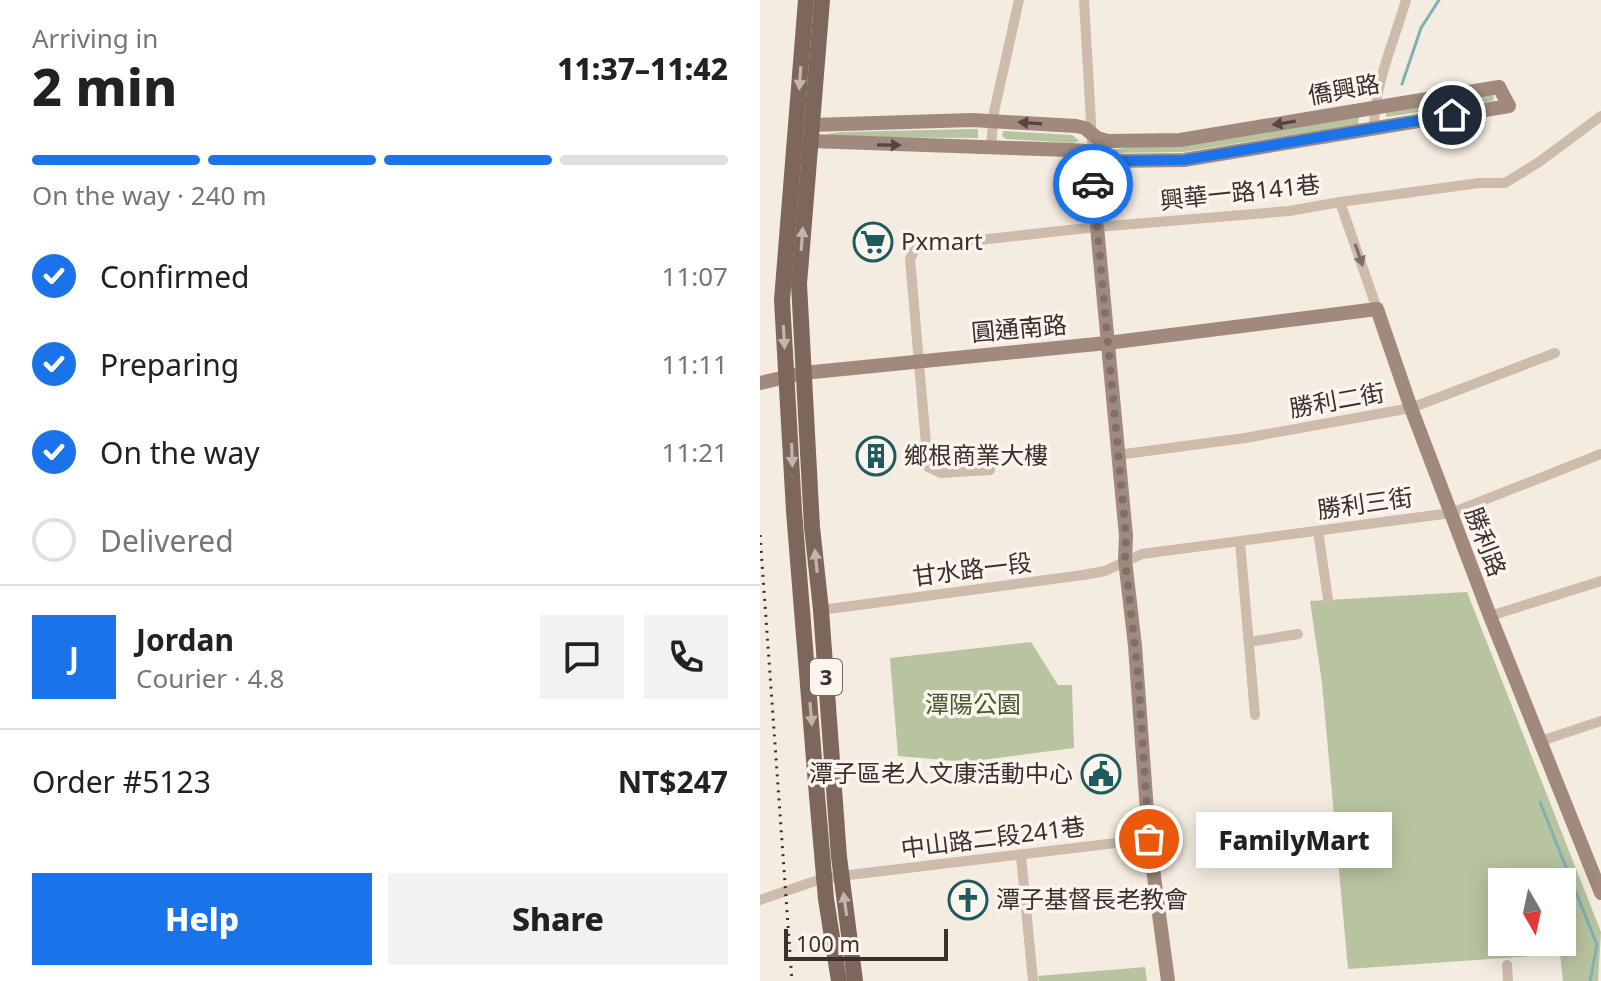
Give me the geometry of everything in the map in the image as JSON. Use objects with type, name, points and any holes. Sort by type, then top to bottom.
[{"type":"main road","name":"3","points":[[806,0],[782,300],[795,526],[824,878],[839,981]]},
{"type":"main road","name":"3","points":[[822,0],[799,284],[812,527],[841,876],[855,981]]},
{"type":"street","points":[[991,147],[993,121],[1019,0]]},
{"type":"street","points":[[1084,0],[1097,227],[1126,536],[1125,560],[1138,673],[1149,839],[1168,981]]},
{"type":"street","points":[[1374,129],[1374,108],[1406,0]]},
{"type":"street","name":"僑興路","points":[[1499,87],[1509,106],[1184,160],[1106,161],[1092,154],[1070,150],[811,133],[993,121],[1076,126],[1108,141],[1180,140],[1499,87]]},
{"type":"street","name":"興華一路141巷","points":[[917,360],[910,259],[915,250],[924,246],[1289,211],[1479,183],[1505,183],[1601,116]]},
{"type":"street","name":"勝利路","points":[[1340,202],[1411,408],[1538,742],[1601,893]]},
{"type":"street","name":"圓通南路","points":[[760,383],[803,373],[1107,343],[1377,309]]},
{"type":"street","name":"勝利二街","points":[[1117,455],[1245,438],[1411,408],[1555,353]]},
{"type":"street","points":[[917,360],[928,467],[941,473],[990,470]]},
{"type":"street","name":"勝利三街","points":[[1125,560],[1142,554],[1451,513],[1601,454]]},
{"type":"street","points":[[1318,531],[1328,599]]},
{"type":"street","points":[[1240,542],[1255,715]]},
{"type":"street","name":"甘水路一段","points":[[821,610],[1052,581],[1105,571],[1125,560]]},
{"type":"street","points":[[1490,616],[1601,581]]},
{"type":"street","points":[[1249,642],[1298,634]]},
{"type":"street","points":[[1538,742],[1601,721]]},
{"type":"street","name":"中山路二段241巷","points":[[760,900],[824,878],[1149,839]]},
{"type":"street","points":[[1021,856],[1033,981]]},
{"type":"street","points":[[1507,965],[1508,981]]},
{"type":"green space","points":[[1490,94],[1494,97],[1493,101],[1386,117],[1386,112]]},
{"type":"green space","points":[[1359,117],[1358,124],[1184,152],[1110,153],[1110,150]]},
{"type":"green space","points":[[978,129],[978,138],[828,137],[827,134],[842,132]]},
{"type":"green space","points":[[1003,131],[1072,135],[1079,141],[1006,139],[1002,136]]},
{"type":"green space","points":[[1467,592],[1576,868],[1488,868],[1488,956],[1532,956],[1348,969],[1322,683],[1310,601]]},
{"type":"green space","name":"潭陽公園","points":[[1031,642],[1058,685],[1072,685],[1074,748],[967,762],[898,756],[890,658]]},
{"type":"green space","points":[[1576,869],[1601,932],[1598,981],[1563,981],[1560,956],[1576,956]]},
{"type":"green space","points":[[1145,967],[1147,981],[1039,981],[1038,976]]},
{"type":"waterway","points":[[1402,84],[1421,28],[1439,0]]},
{"type":"waterway","points":[[1540,802],[1597,945],[1590,981]]},
{"type":"railway","points":[[760,535],[792,981]]},
{"type":"way so far","points":[[1093,184],[1126,536],[1125,560],[1138,673],[1149,839]]},
{"type":"place","name":"Pxmart","points":[[873,242]]},
{"type":"place","name":"鄉根商業大樓","points":[[876,456]]},
{"type":"place","name":"潭子區老人文康活動中心","points":[[1101,774]]},
{"type":"place","name":"FamilyMart","points":[[1149,839]]},
{"type":"place","name":"潭子基督長老教會","points":[[968,900]]},
{"type":"route","points":[[1093,184],[1092,154],[1106,161],[1184,160],[1452,115]]}]
